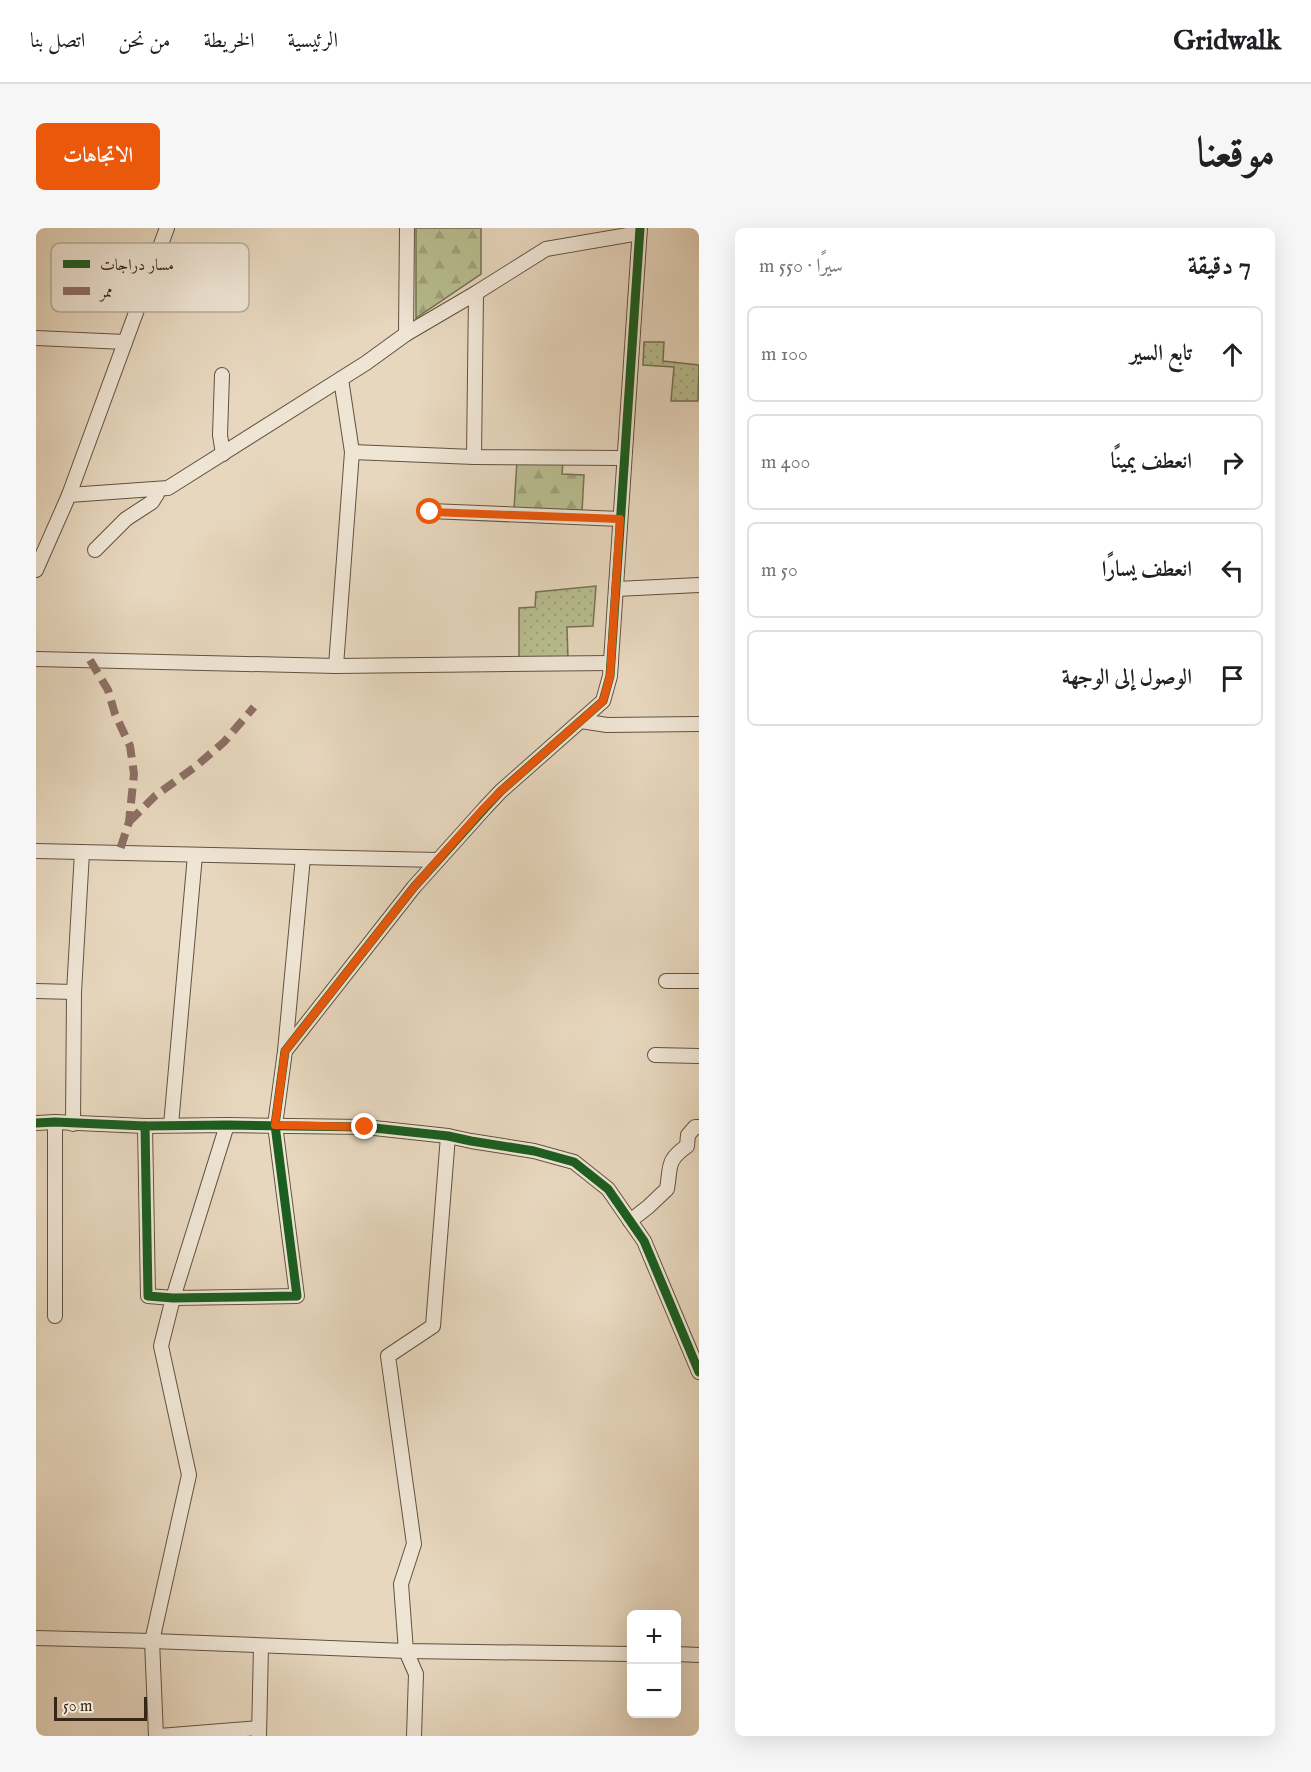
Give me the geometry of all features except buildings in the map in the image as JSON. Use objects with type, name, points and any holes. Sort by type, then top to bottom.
[{"type":"street","points":[[161,243],[167,228]]},
{"type":"street","points":[[405,334],[407,228]]},
{"type":"street","points":[[69,495],[168,488],[366,363],[405,334],[546,249],[640,231],[610,676],[603,701],[501,791],[438,860],[414,887],[285,1051]]},
{"type":"street","points":[[474,457],[476,293]]},
{"type":"street","points":[[36,570],[69,495],[136,312]]},
{"type":"street","points":[[36,338],[125,342]]},
{"type":"street","points":[[222,375],[220,435],[223,454]]},
{"type":"street","points":[[336,666],[352,452],[340,379]]},
{"type":"street","points":[[352,452],[474,457],[624,458]]},
{"type":"street","points":[[95,550],[126,519],[152,502],[158,489]]},
{"type":"street","points":[[430,512],[620,519]]},
{"type":"street","points":[[616,589],[699,585]]},
{"type":"street","points":[[36,659],[336,666],[611,663]]},
{"type":"street","points":[[581,721],[607,724],[699,724]]},
{"type":"street","points":[[36,851],[438,860]]},
{"type":"street","points":[[72,1124],[74,992],[82,852]]},
{"type":"street","points":[[171,1125],[195,855]]},
{"type":"street","points":[[145,1126],[148,1296],[173,1298],[297,1296],[275,1125],[285,1051],[303,857]]},
{"type":"street","points":[[666,981],[699,981]]},
{"type":"street","points":[[36,991],[74,992]]},
{"type":"street","points":[[655,1054],[699,1056]]},
{"type":"street","points":[[56,1122],[56,1316]]},
{"type":"street","points":[[36,1123],[365,1127],[448,1136],[534,1151],[574,1162],[608,1189],[644,1241],[699,1372]]},
{"type":"street","points":[[227,1125],[173,1298],[161,1346],[189,1475],[152,1641],[158,1736],[258,1732],[261,1646]]},
{"type":"street","points":[[630,1221],[667,1189],[673,1158],[687,1146],[688,1135],[695,1126],[699,1126]]},
{"type":"street","points":[[414,1736],[416,1674],[406,1652],[401,1584],[414,1544],[388,1356],[433,1326],[448,1136]]},
{"type":"street","points":[[36,1638],[406,1652],[627,1654]]},
{"type":"street","points":[[681,1654],[699,1655]]},
{"type":"green space","points":[[416,228],[481,228],[481,274],[416,318]]},
{"type":"green space","points":[[644,342],[664,342],[663,361],[699,365],[698,401],[671,401],[674,367],[643,365]]},
{"type":"green space","points":[[517,460],[563,463],[562,474],[584,475],[582,512],[514,509]]},
{"type":"green space","points":[[596,586],[593,626],[567,627],[568,659],[543,660],[519,657],[519,608],[535,607],[536,592]]},
{"type":"marked path","points":[[90,660],[108,690],[115,714],[130,746],[134,774],[129,822],[119,853]]},
{"type":"marked path","points":[[129,822],[155,796],[195,767],[224,742],[254,707]]},
{"type":"cycle path","points":[[145,1126],[148,1296],[173,1298],[297,1296],[275,1125],[285,1051],[414,887],[485,808],[501,791],[603,701],[610,676],[640,228]]},
{"type":"cycle path","points":[[36,1123],[365,1127],[448,1136],[534,1151],[574,1162],[608,1189],[644,1241],[699,1372]]},
{"type":"route","points":[[365,1127],[275,1125],[285,1051],[414,887],[484,808],[603,701],[610,676],[620,519],[430,512]]}]
